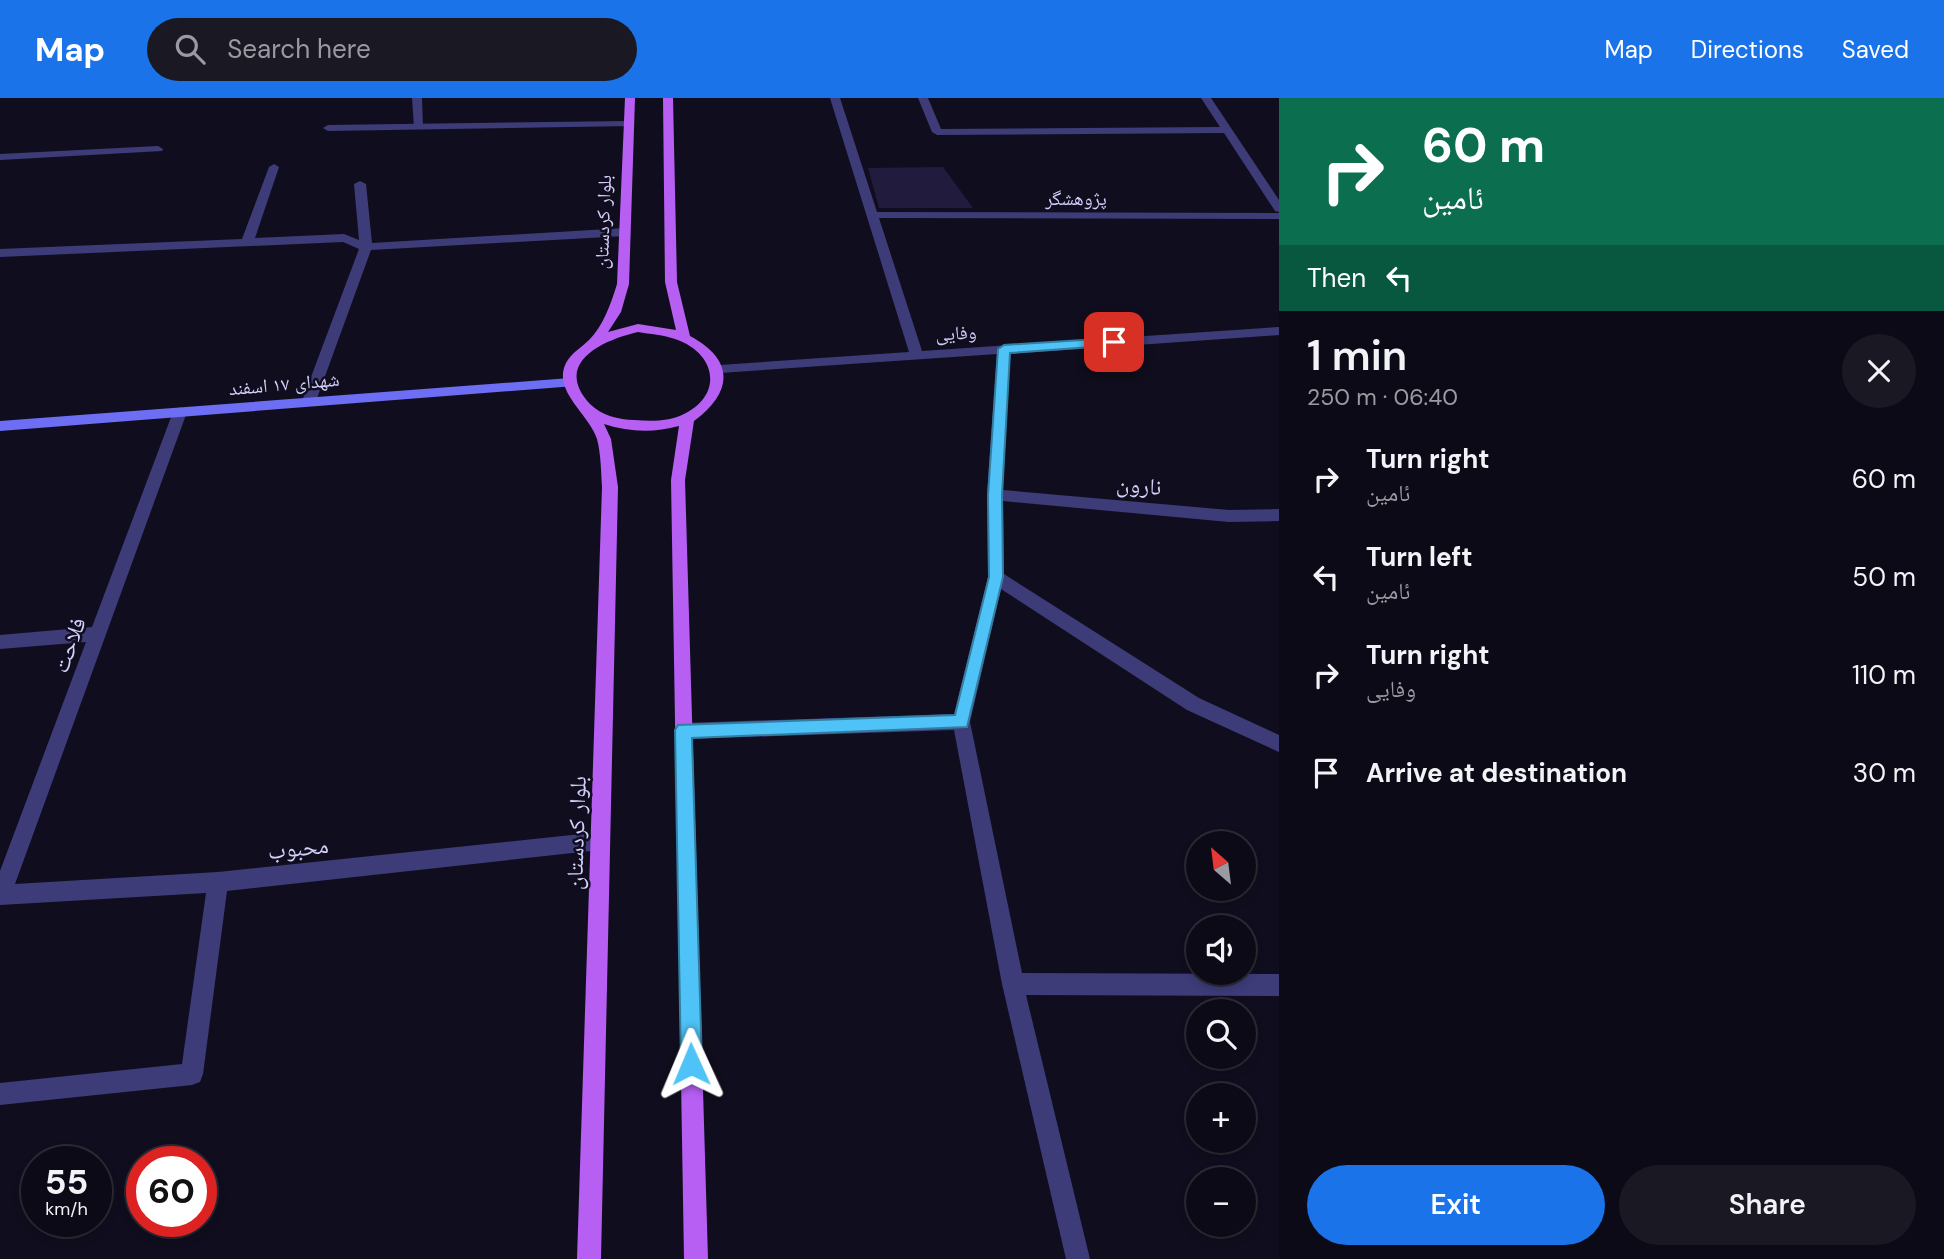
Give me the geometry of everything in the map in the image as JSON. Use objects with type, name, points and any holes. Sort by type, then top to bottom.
[{"type":"main road","name":"بلوار کردستان","points":[[596,340],[615,312],[623,284],[630,98]]},
{"type":"main road","points":[[668,98],[671,282],[684,335]]},
{"type":"main road","points":[[638,328],[662,329],[684,335],[702,345],[720,369],[716,392],[705,407],[687,419],[663,426],[637,427],[612,422],[591,412],[577,399],[570,383],[572,367],[580,352],[596,340],[615,332],[638,328]]},
{"type":"main road","name":"بلوار کردستان","points":[[589,1259],[610,487],[604,439],[591,412]]},
{"type":"main road","points":[[687,419],[678,480],[696,1259]]},
{"type":"street","points":[[416,98],[419,127]]},
{"type":"street","points":[[835,98],[916,355]]},
{"type":"street","points":[[923,98],[937,132],[1226,130]]},
{"type":"street","points":[[1206,98],[1279,209]]},
{"type":"street","points":[[328,128],[629,124]]},
{"type":"street","points":[[0,157],[158,149]]},
{"type":"street","points":[[248,240],[274,167]]},
{"type":"street","points":[[309,401],[366,247],[360,184]]},
{"type":"street","name":"پژوهشگر","points":[[872,215],[1279,216]]},
{"type":"street","points":[[0,253],[248,240],[344,238],[366,247],[625,232]]},
{"type":"street","name":"وفایی","points":[[720,369],[1279,331]]},
{"type":"street","points":[[1004,349],[995,495],[996,577],[961,722],[1013,984],[1078,1259]]},
{"type":"street","name":"شهدای ۱۷ اسفند","points":[[0,426],[570,383]]},
{"type":"street","name":"فلاحت","points":[[1,895],[180,412]]},
{"type":"street","name":"نارون","points":[[995,495],[1229,516],[1279,515]]},
{"type":"street","points":[[996,577],[1193,705],[1279,744]]},
{"type":"street","points":[[0,642],[97,634]]},
{"type":"street","points":[[684,730],[961,722]]},
{"type":"street","name":"محبوب","points":[[1,895],[218,882],[600,841]]},
{"type":"street","points":[[0,1094],[192,1074],[218,882]]},
{"type":"street","points":[[1013,984],[1279,985]]},
{"type":"building","points":[[943,167],[973,208],[879,208],[868,168]]},
{"type":"route","points":[[691,1064],[684,730],[961,722],[996,577],[995,495],[1004,349],[1114,342]]}]
